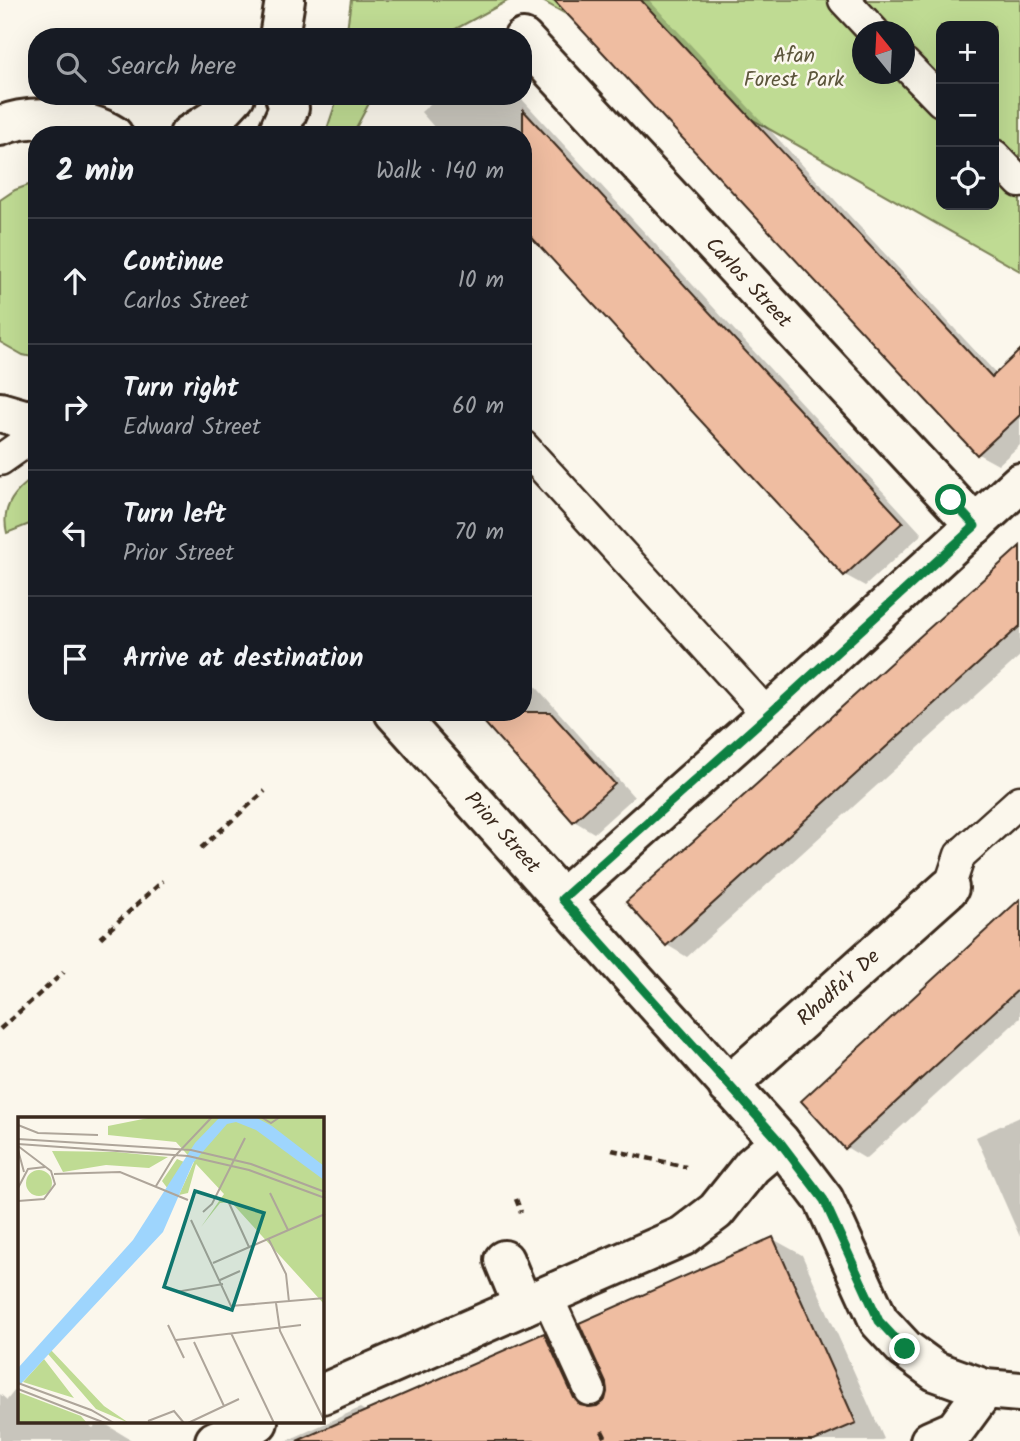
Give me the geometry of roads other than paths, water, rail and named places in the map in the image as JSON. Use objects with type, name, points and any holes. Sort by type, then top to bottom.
[{"type":"street","points":[[280,28],[285,0]]},
{"type":"street","name":"Carlos Street","points":[[532,48],[975,526]]},
{"type":"street","points":[[204,126],[226,105]]},
{"type":"street","points":[[281,126],[288,105]]},
{"type":"street","points":[[0,126],[11,121],[58,118],[91,126]]},
{"type":"street","points":[[0,412],[28,419]]},
{"type":"street","points":[[562,899],[768,715],[1020,483]]},
{"type":"street","name":"Prior Street","points":[[402,721],[780,1142],[824,1200],[879,1321],[905,1349],[935,1371],[1002,1391]]},
{"type":"street","name":"Rhodfa'r De","points":[[728,1086],[949,888]]},
{"type":"street","points":[[324,1393],[683,1237],[716,1211],[752,1167],[780,1142]]},
{"type":"street","points":[[504,1260],[535,1301]]},
{"type":"street","points":[[930,1441],[955,1430],[1002,1391]]},
{"type":"street","points":[[215,1441],[253,1424]]},
{"type":"lane","points":[[844,0],[864,21]]},
{"type":"lane","points":[[915,74],[936,96]]},
{"type":"lane","points":[[999,160],[1020,182]]},
{"type":"lane","points":[[0,460],[28,440]]},
{"type":"lane","points":[[532,456],[768,715]]},
{"type":"lane","points":[[949,888],[960,855],[1020,802]]},
{"type":"lane","points":[[535,1301],[590,1390]]},
{"type":"park label","name":"Afan Forest Park","points":[[794,67]]}]
